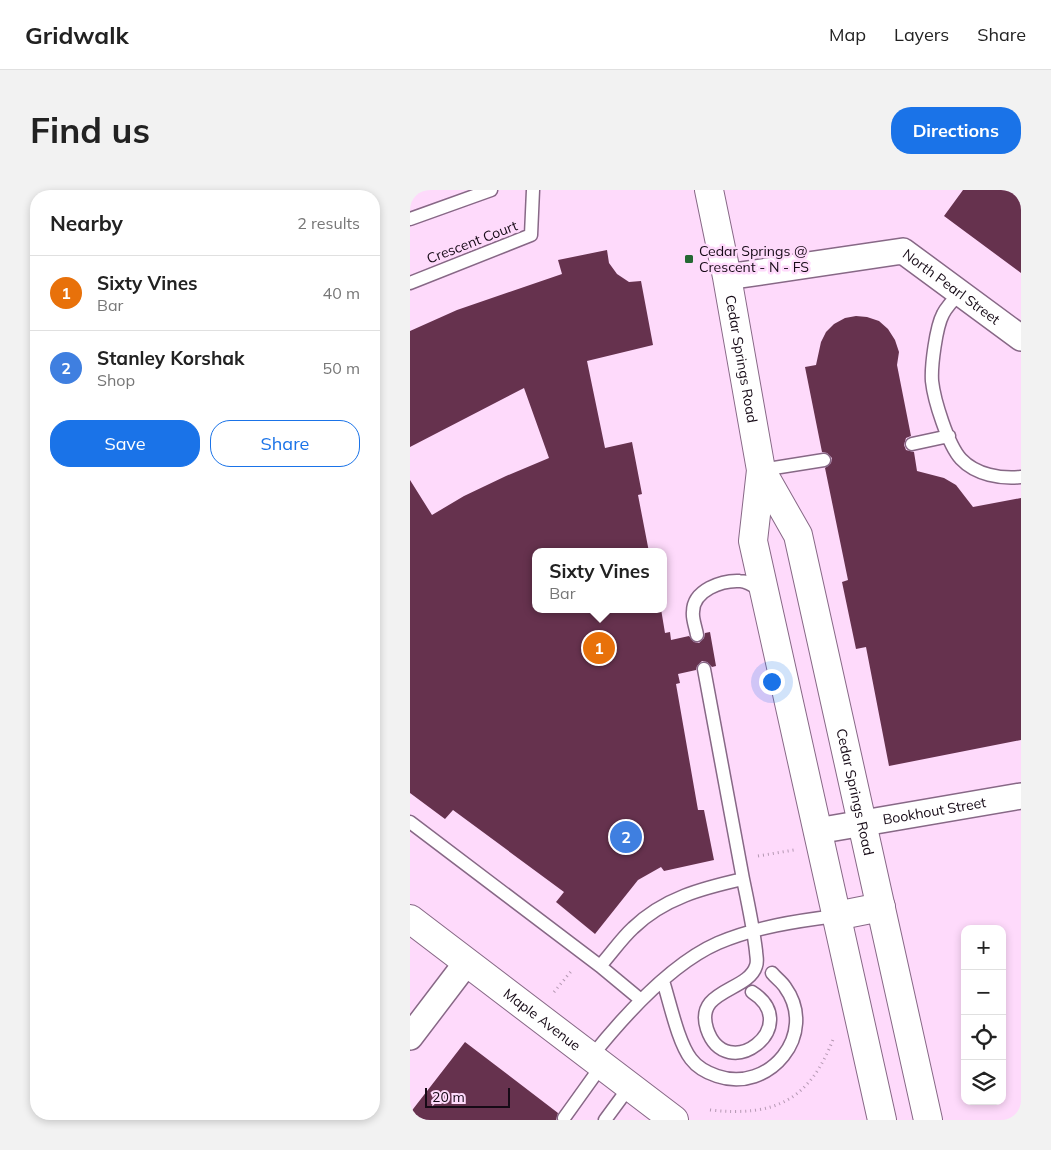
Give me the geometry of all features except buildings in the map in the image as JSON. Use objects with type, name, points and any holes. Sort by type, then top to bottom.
[{"type":"main road","name":"Cedar Springs Road","points":[[709,190],[727,277],[761,470],[753,541],[882,1120]]},
{"type":"main road","name":"Cedar Springs Road","points":[[761,470],[798,534],[928,1120]]},
{"type":"main road","points":[[836,916],[881,907]]},
{"type":"main road","name":"Maple Avenue","points":[[410,919],[674,1120]]},
{"type":"street","name":"North Pearl Street","points":[[727,277],[903,251],[1021,338]]},
{"type":"street","name":"Bookhout Street","points":[[817,831],[1021,796]]},
{"type":"street","points":[[410,1037],[468,962]]},
{"type":"lane","points":[[410,219],[491,190]]},
{"type":"lane","name":"Crescent Court","points":[[410,283],[531,235],[533,190]]},
{"type":"lane","points":[[960,293],[942,315],[934,344],[932,380],[940,416],[961,459],[982,472],[1006,478],[1021,477]]},
{"type":"lane","points":[[912,444],[949,436]]},
{"type":"lane","points":[[761,470],[824,460]]},
{"type":"lane","points":[[697,635],[692,610],[697,598],[707,587],[739,581],[746,582],[764,592]]},
{"type":"lane","points":[[704,669],[754,930],[757,964],[751,976],[717,995],[710,1004],[706,1014],[709,1036],[725,1050],[747,1051],[757,1046],[769,1027],[766,1005],[752,992]]},
{"type":"lane","points":[[410,822],[642,1000]]},
{"type":"lane","points":[[600,966],[632,928],[660,906],[702,888],[743,879]]},
{"type":"lane","points":[[564,1118],[597,1061],[610,1034],[642,1000],[685,962],[717,944],[754,930],[784,923],[836,916]]},
{"type":"lane","points":[[663,981],[682,1045],[692,1061],[708,1073],[727,1080],[746,1079],[765,1073],[780,1060],[791,1044],[796,1025],[794,1006],[786,988],[772,973]]},
{"type":"lane","points":[[605,1120],[630,1086]]},
{"type":"path","points":[[710,1110],[740,1113],[755,1111],[784,1102],[797,1094],[818,1071],[826,1058],[837,1029]]},
{"type":"place","name":"Cedar Springs @ Crescent - N - FS","points":[[689,259]]},
{"type":"place","name":"Sixty Vines","points":[[599,648]]},
{"type":"place","name":"Stanley Korshak","points":[[626,837]]}]
